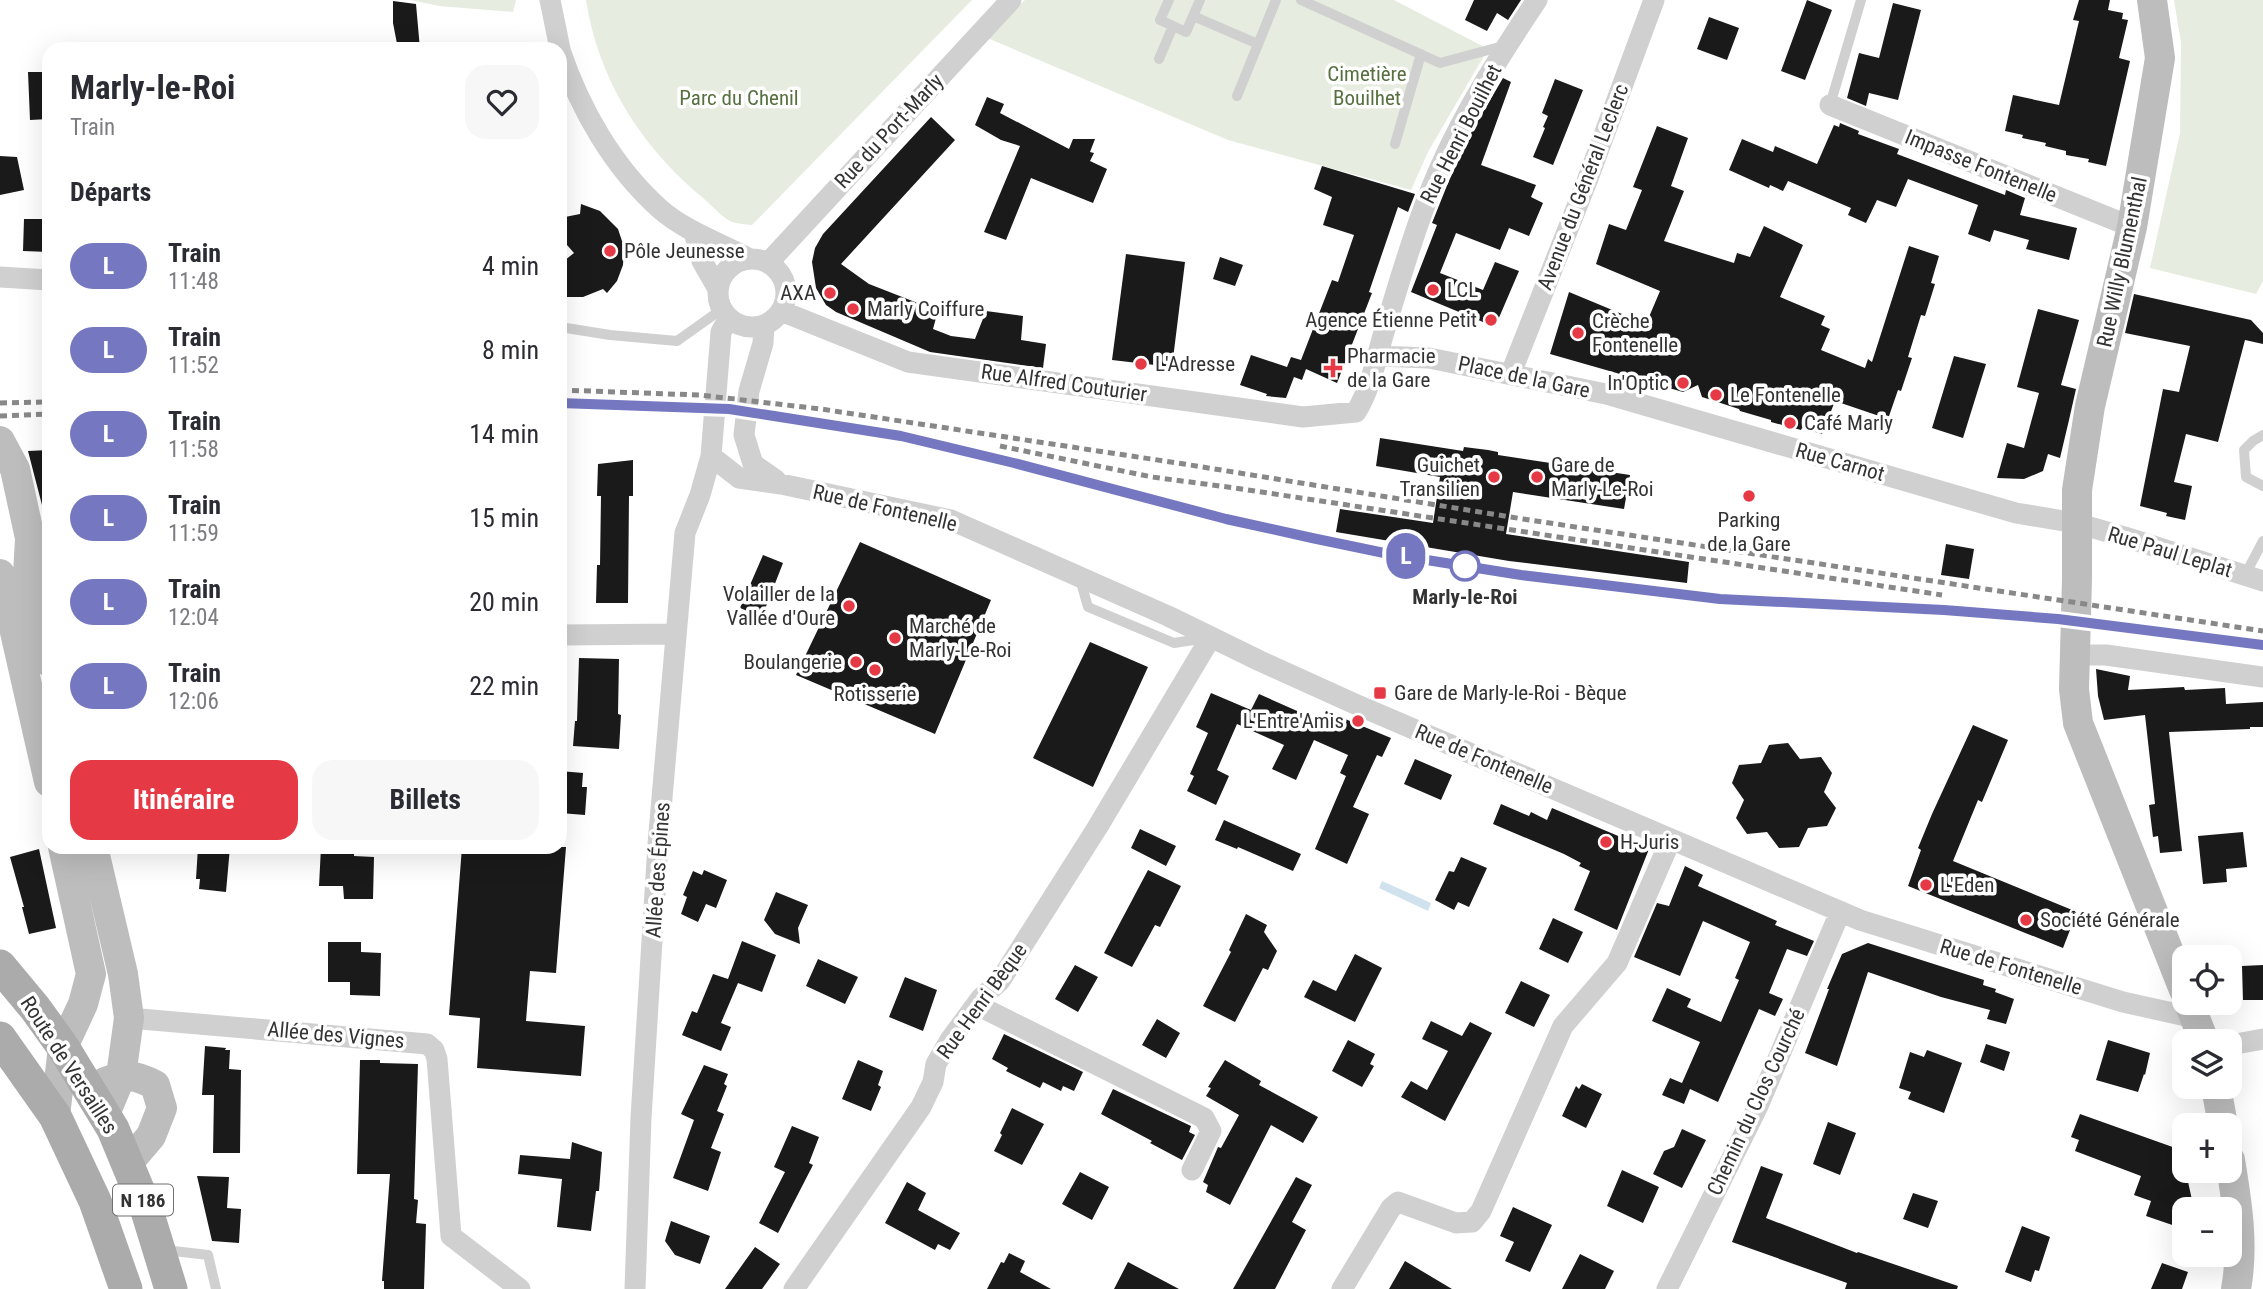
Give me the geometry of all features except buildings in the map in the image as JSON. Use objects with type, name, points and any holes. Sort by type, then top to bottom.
[{"type":"main road","name":"Rue Willy Blumenthal","points":[[2152,0],[2160,58],[2132,227],[2088,419],[2077,490],[2074,689],[2078,723],[2172,960]]},
{"type":"main road","points":[[0,441],[15,469],[30,538],[28,575],[42,633]]},
{"type":"main road","points":[[0,574],[35,691],[42,736]]},
{"type":"main road","points":[[63,1047],[83,1004],[91,974],[65,854]]},
{"type":"main road","points":[[95,854],[123,974],[130,1018],[121,1076],[105,1114]]},
{"type":"main road","name":"Route de Versailles","points":[[0,966],[63,1047],[66,1101],[95,1201],[125,1289]]},
{"type":"main road","name":"Route de Versailles","points":[[0,1038],[66,1101],[105,1114],[128,1163],[160,1249],[171,1289]]},
{"type":"main road","points":[[66,1101],[121,1076],[137,1076],[155,1085],[162,1108],[151,1136],[128,1163]]},
{"type":"main road","points":[[2234,1183],[2239,1273],[2236,1289]]},
{"type":"street","points":[[550,0],[558,42]]},
{"type":"street","name":"Rue du Port-Marly","points":[[759,261],[1011,0]]},
{"type":"street","name":"Rue Henri Bouilhet","points":[[1377,356],[1425,204],[1456,136],[1507,45],[1537,0]]},
{"type":"street","name":"Avenue du Général Leclerc","points":[[1511,373],[1587,181],[1654,0]]},
{"type":"street","points":[[567,72],[590,121],[621,168],[660,209],[694,232],[777,269],[783,279],[786,300],[774,319],[764,325],[746,326],[723,306],[702,261],[694,232]]},
{"type":"street","name":"Impasse Fontenelle","points":[[1830,105],[2132,227]]},
{"type":"street","points":[[723,306],[722,278],[728,268],[738,262],[759,261]]},
{"type":"street","points":[[0,277],[42,280]]},
{"type":"street","name":"Allée des Épines","points":[[635,1289],[642,1104],[658,844],[685,533],[700,495],[710,456],[723,306]]},
{"type":"street","name":"Rue Alfred Couturier","points":[[781,311],[908,362],[1303,417],[1356,412],[1366,396],[1377,356]]},
{"type":"street","points":[[764,325],[763,343],[749,391],[744,435],[753,464],[781,484]]},
{"type":"street","name":"Place de la Gare","points":[[1377,356],[1429,358],[1606,394]]},
{"type":"street","name":"Rue Carnot","points":[[1606,394],[2016,513],[2076,523]]},
{"type":"street","name":"Rue de Fontenelle","points":[[710,456],[739,478],[781,484],[951,520],[1346,699],[1840,912],[2123,1002],[2196,1021]]},
{"type":"street","name":"Rue Paul Leplat","points":[[2076,523],[2254,578]]},
{"type":"street","points":[[567,635],[676,634]]},
{"type":"street","name":"Rue Henri Bèque","points":[[794,1289],[921,1107],[933,1082],[936,1064],[950,1040],[1000,981],[1110,805],[1210,637]]},
{"type":"street","points":[[2075,656],[2106,655],[2263,677]]},
{"type":"street","points":[[1342,1289],[1391,1208],[1398,1202],[1456,1223],[1472,1222],[1481,1211],[1563,1026],[1617,963],[1671,839]]},
{"type":"street","name":"Chemin du Clos Courché","points":[[1667,1289],[1758,1106],[1840,912]]},
{"type":"street","points":[[977,1005],[1205,1118],[1211,1131],[1192,1170]]},
{"type":"street","name":"Allée des Vignes","points":[[130,1018],[427,1044],[434,1050],[437,1059],[451,1236],[520,1289]]},
{"type":"street","points":[[2242,1042],[2263,1038]]},
{"type":"lane","points":[[1164,2],[1160,20],[1186,32],[1200,0]]},
{"type":"lane","points":[[1237,96],[1276,0]]},
{"type":"lane","points":[[1301,0],[1440,63],[1507,45]]},
{"type":"lane","points":[[1830,105],[1861,0]]},
{"type":"lane","points":[[1193,16],[1258,44]]},
{"type":"lane","points":[[1159,59],[1173,26]]},
{"type":"lane","points":[[1395,144],[1421,54]]},
{"type":"lane","points":[[567,328],[677,341],[723,306]]},
{"type":"lane","points":[[2263,435],[2244,450],[2246,477],[2263,486]]},
{"type":"lane","points":[[2254,578],[2263,541]]},
{"type":"lane","points":[[160,1249],[180,1254],[208,1255],[216,1289]]},
{"type":"green space","points":[[410,0],[516,0],[513,12],[439,6]]},
{"type":"green space","name":"Parc du Chenil","points":[[586,0],[972,0],[752,225],[732,222],[722,215],[676,173],[639,130],[611,81],[600,55]]},
{"type":"green space","name":"Cimetière Bouilhet","points":[[1025,0],[1394,0],[1488,49],[1428,152],[1411,190],[1228,140],[985,37]]},
{"type":"green space","points":[[2174,0],[2263,0],[2263,281],[2256,294],[2150,268],[2180,133],[2181,43]]},
{"type":"water","points":[[1382,881],[1431,903],[1428,911],[1379,888]]},
{"type":"railway","points":[[567,390],[699,395],[821,409],[2263,631]]},
{"type":"railway","points":[[0,403],[42,402]]},
{"type":"railway","points":[[567,403],[729,409],[901,436],[1312,538],[1521,575],[1720,599],[1944,610],[2058,619],[2263,645]]},
{"type":"railway","points":[[0,416],[42,414]]},
{"type":"railway","points":[[1000,446],[1152,477],[1942,595]]},
{"type":"train","name":"L","points":[[567,403],[729,409],[901,436],[1226,519],[1389,554],[1521,575],[1720,599],[1944,610],[2058,619],[2263,645]]},
{"type":"place","name":"Pôle Jeunesse","points":[[610,251]]},
{"type":"place","name":"LCL","points":[[1433,290]]},
{"type":"place","name":"AXA","points":[[830,293]]},
{"type":"place","name":"Marly Coiffure","points":[[853,309]]},
{"type":"place","name":"Agence Étienne Petit","points":[[1491,320]]},
{"type":"place","name":"Crèche Fontenelle","points":[[1578,333]]},
{"type":"place","name":"L'Adresse","points":[[1141,364]]},
{"type":"place","name":"Pharmacie de la Gare","points":[[1333,368]]},
{"type":"place","name":"In'Optic","points":[[1683,383]]},
{"type":"place","name":"Le Fontenelle","points":[[1716,395]]},
{"type":"place","name":"Café Marly","points":[[1790,423]]},
{"type":"place","name":"Guichet Transilien","points":[[1494,477]]},
{"type":"place","name":"Gare de Marly-Le-Roi","points":[[1537,477]]},
{"type":"place","name":"Parking de la Gare","points":[[1749,496]]},
{"type":"place","name":"Marly-le-Roi","points":[[1465,566]]},
{"type":"place","name":"Volailler de la Vallée d'Oure","points":[[849,606]]},
{"type":"place","name":"Marché de Marly-Le-Roi","points":[[895,638]]},
{"type":"place","name":"Boulangerie","points":[[856,662]]},
{"type":"place","name":"Rotisserie","points":[[875,670]]},
{"type":"place","name":"Gare de Marly-le-Roi - Bèque","points":[[1380,693]]},
{"type":"place","name":"L'Entre'Amis","points":[[1358,721]]},
{"type":"place","name":"H-Juris","points":[[1606,842]]},
{"type":"place","name":"L'Eden","points":[[1926,885]]},
{"type":"place","name":"Société Générale","points":[[2026,920]]}]
